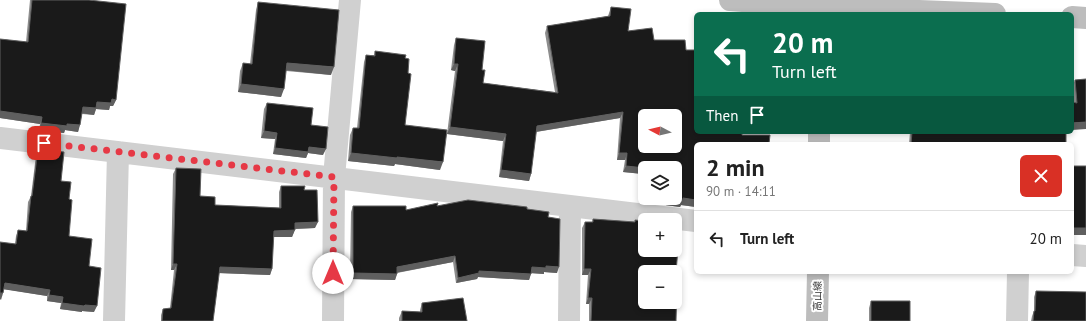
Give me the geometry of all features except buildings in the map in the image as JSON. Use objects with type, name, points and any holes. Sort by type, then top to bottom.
[{"type":"street","points":[[333,321],[334,177],[350,0]]},
{"type":"street","points":[[730,0],[818,7],[944,12]]},
{"type":"street","points":[[1074,17],[1086,18]]},
{"type":"street","points":[[0,138],[694,221]]},
{"type":"street","points":[[114,321],[118,152]]},
{"type":"street","points":[[569,321],[570,206]]},
{"type":"street","points":[[1074,255],[1086,256]]},
{"type":"street","name":"高山線","points":[[816,321],[818,274]]},
{"type":"street","points":[[1017,321],[1018,274]]},
{"type":"route","points":[[44,143],[334,177],[333,273]]}]
